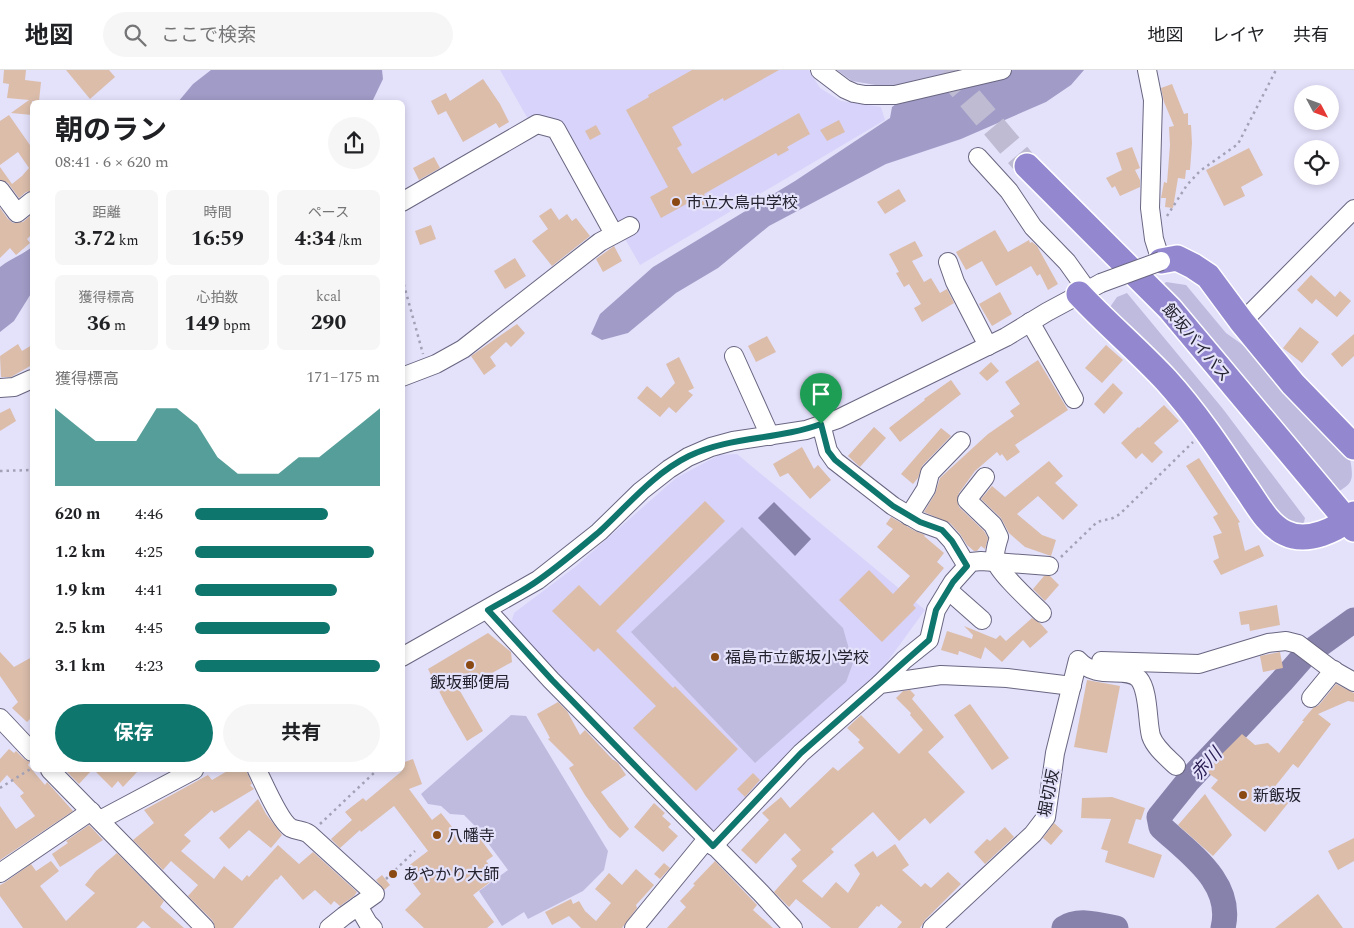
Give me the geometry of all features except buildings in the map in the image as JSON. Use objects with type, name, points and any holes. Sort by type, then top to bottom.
[{"type":"highway","name":"飯坂バイパス","points":[[1027,166],[1170,310],[1352,522]]},
{"type":"highway","points":[[1161,261],[1176,258],[1208,276],[1242,322],[1293,384],[1354,447]]},
{"type":"highway","points":[[1089,289],[1205,427],[1265,515],[1283,532],[1290,535],[1310,536],[1352,522]]},
{"type":"street","points":[[820,70],[844,89],[865,95],[894,95],[1002,70]]},
{"type":"street","points":[[405,655],[538,580],[599,532],[641,491],[669,468],[688,457],[711,447],[733,441],[806,430],[821,424],[876,401],[988,346],[1089,289],[1161,261],[1150,208],[1153,100],[1147,70]]},
{"type":"street","points":[[405,200],[537,124],[556,129],[614,234]]},
{"type":"street","points":[[978,158],[1008,191],[1033,227],[1068,262],[1089,289]]},
{"type":"street","points":[[0,190],[17,213],[30,203]]},
{"type":"street","points":[[1242,322],[1354,210]]},
{"type":"street","points":[[405,376],[427,368],[463,349],[592,247],[630,226]]},
{"type":"street","points":[[948,262],[955,282],[988,346]]},
{"type":"street","points":[[1030,322],[1074,399]]},
{"type":"street","points":[[734,356],[770,436]]},
{"type":"street","points":[[0,388],[14,387],[30,380]]},
{"type":"street","points":[[821,424],[828,451],[835,460],[893,506],[920,522],[942,530],[952,541],[967,566]]},
{"type":"street","points":[[909,516],[926,489],[930,473],[961,441]]},
{"type":"street","points":[[985,477],[967,500],[993,525],[999,537],[995,549],[995,562],[1003,573],[1042,613]]},
{"type":"street","points":[[634,928],[710,842],[801,753],[880,684],[904,660],[929,640],[936,610],[948,590],[971,562],[1050,566]]},
{"type":"street","points":[[948,590],[982,620]]},
{"type":"street","points":[[488,610],[552,680],[793,928]]},
{"type":"street","points":[[1078,660],[1199,664],[1268,643],[1286,641],[1298,644],[1354,682]]},
{"type":"street","points":[[1078,660],[1085,668],[1098,673],[1132,674],[1139,679],[1144,690],[1152,738],[1162,752],[1176,766]]},
{"type":"street","name":"堀切坂","points":[[932,928],[1033,834],[1046,817],[1055,753],[1078,660]]},
{"type":"street","points":[[1311,698],[1334,670]]},
{"type":"street","points":[[880,684],[941,675],[1006,678],[1072,686]]},
{"type":"street","points":[[0,718],[30,750]]},
{"type":"street","points":[[52,772],[205,928]]},
{"type":"street","points":[[0,872],[96,815],[190,772]]},
{"type":"street","points":[[258,772],[273,802],[287,824],[293,829],[304,830],[310,834],[375,894],[329,928]]},
{"type":"street","points":[[358,906],[373,928]]},
{"type":"path","points":[[1153,229],[1159,226],[1173,209],[1187,185],[1200,171],[1238,144],[1276,70]]},
{"type":"path","points":[[405,289],[427,368]]},
{"type":"path","points":[[1050,566],[1080,540],[1092,526],[1120,514],[1188,448],[1205,427]]},
{"type":"path","points":[[0,471],[30,470]]},
{"type":"path","points":[[0,788],[30,769]]},
{"type":"path","points":[[310,834],[375,772]]},
{"type":"path","points":[[386,879],[415,850]]},
{"type":"shaded area","points":[[211,70],[382,70],[383,79],[373,100],[180,100],[193,84]]},
{"type":"shaded area","name":"市立大鳥中学校","points":[[500,70],[809,70],[820,88],[841,101],[881,107],[885,120],[640,265],[560,125],[528,119]]},
{"type":"shaded area","points":[[837,70],[975,70],[920,84],[887,87],[852,81]]},
{"type":"shaded area","points":[[1013,70],[1084,70],[1071,85],[1046,102],[961,139],[886,164],[769,226],[718,268],[676,293],[628,333],[602,340],[591,334],[600,314],[653,267],[795,181],[890,118],[892,107],[907,96]]},
{"type":"shaded area","points":[[30,248],[30,295],[14,321],[0,332],[0,267]]},
{"type":"shaded area","points":[[1166,282],[1186,285],[1226,333],[1250,350],[1350,458],[1352,477],[1345,487],[1334,494],[1163,285]]},
{"type":"shaded area","points":[[1127,293],[1223,409],[1305,518],[1300,527],[1284,525],[1198,405],[1110,307],[1117,297]]},
{"type":"shaded area","name":"福島市立飯坂小学校","points":[[737,454],[925,610],[869,687],[715,834],[510,626],[514,613],[575,567],[676,478],[719,455]]},
{"type":"shaded area","points":[[774,502],[811,539],[795,556],[758,518]]},
{"type":"shaded area","points":[[742,527],[843,628],[853,663],[846,682],[755,763],[631,632]]},
{"type":"shaded area","points":[[511,715],[526,716],[608,851],[604,870],[583,891],[528,919],[524,912],[502,926],[479,891],[508,870],[476,827],[464,815],[450,814],[441,806],[428,804],[421,794]]},
{"type":"waterway","name":"赤川","points":[[1223,928],[1225,912],[1222,897],[1216,883],[1196,859],[1161,827],[1159,817],[1188,781],[1304,656],[1354,620]]},
{"type":"waterway","name":"赤川","points":[[1064,928],[1076,923],[1097,924],[1116,928]]},
{"type":"tunnel","points":[[946,70],[1027,166]]},
{"type":"place","name":"市立大鳥中学校","points":[[676,202]]},
{"type":"place","name":"福島市立飯坂小学校","points":[[715,657]]},
{"type":"place","name":"飯坂郵便局","points":[[470,665]]},
{"type":"place","name":"新飯坂","points":[[1243,795]]},
{"type":"place","name":"八幡寺","points":[[437,835]]},
{"type":"place","name":"あやかり大師","points":[[393,874]]},
{"type":"route","points":[[821,424],[828,451],[835,460],[893,506],[920,522],[942,530],[952,541],[967,566],[953,582],[936,610],[929,640],[904,660],[880,684],[801,753],[713,846],[552,680],[488,610],[538,580],[571,555],[599,532],[641,491],[669,468],[688,457],[711,447],[733,441],[776,436],[806,430],[821,424]]}]
